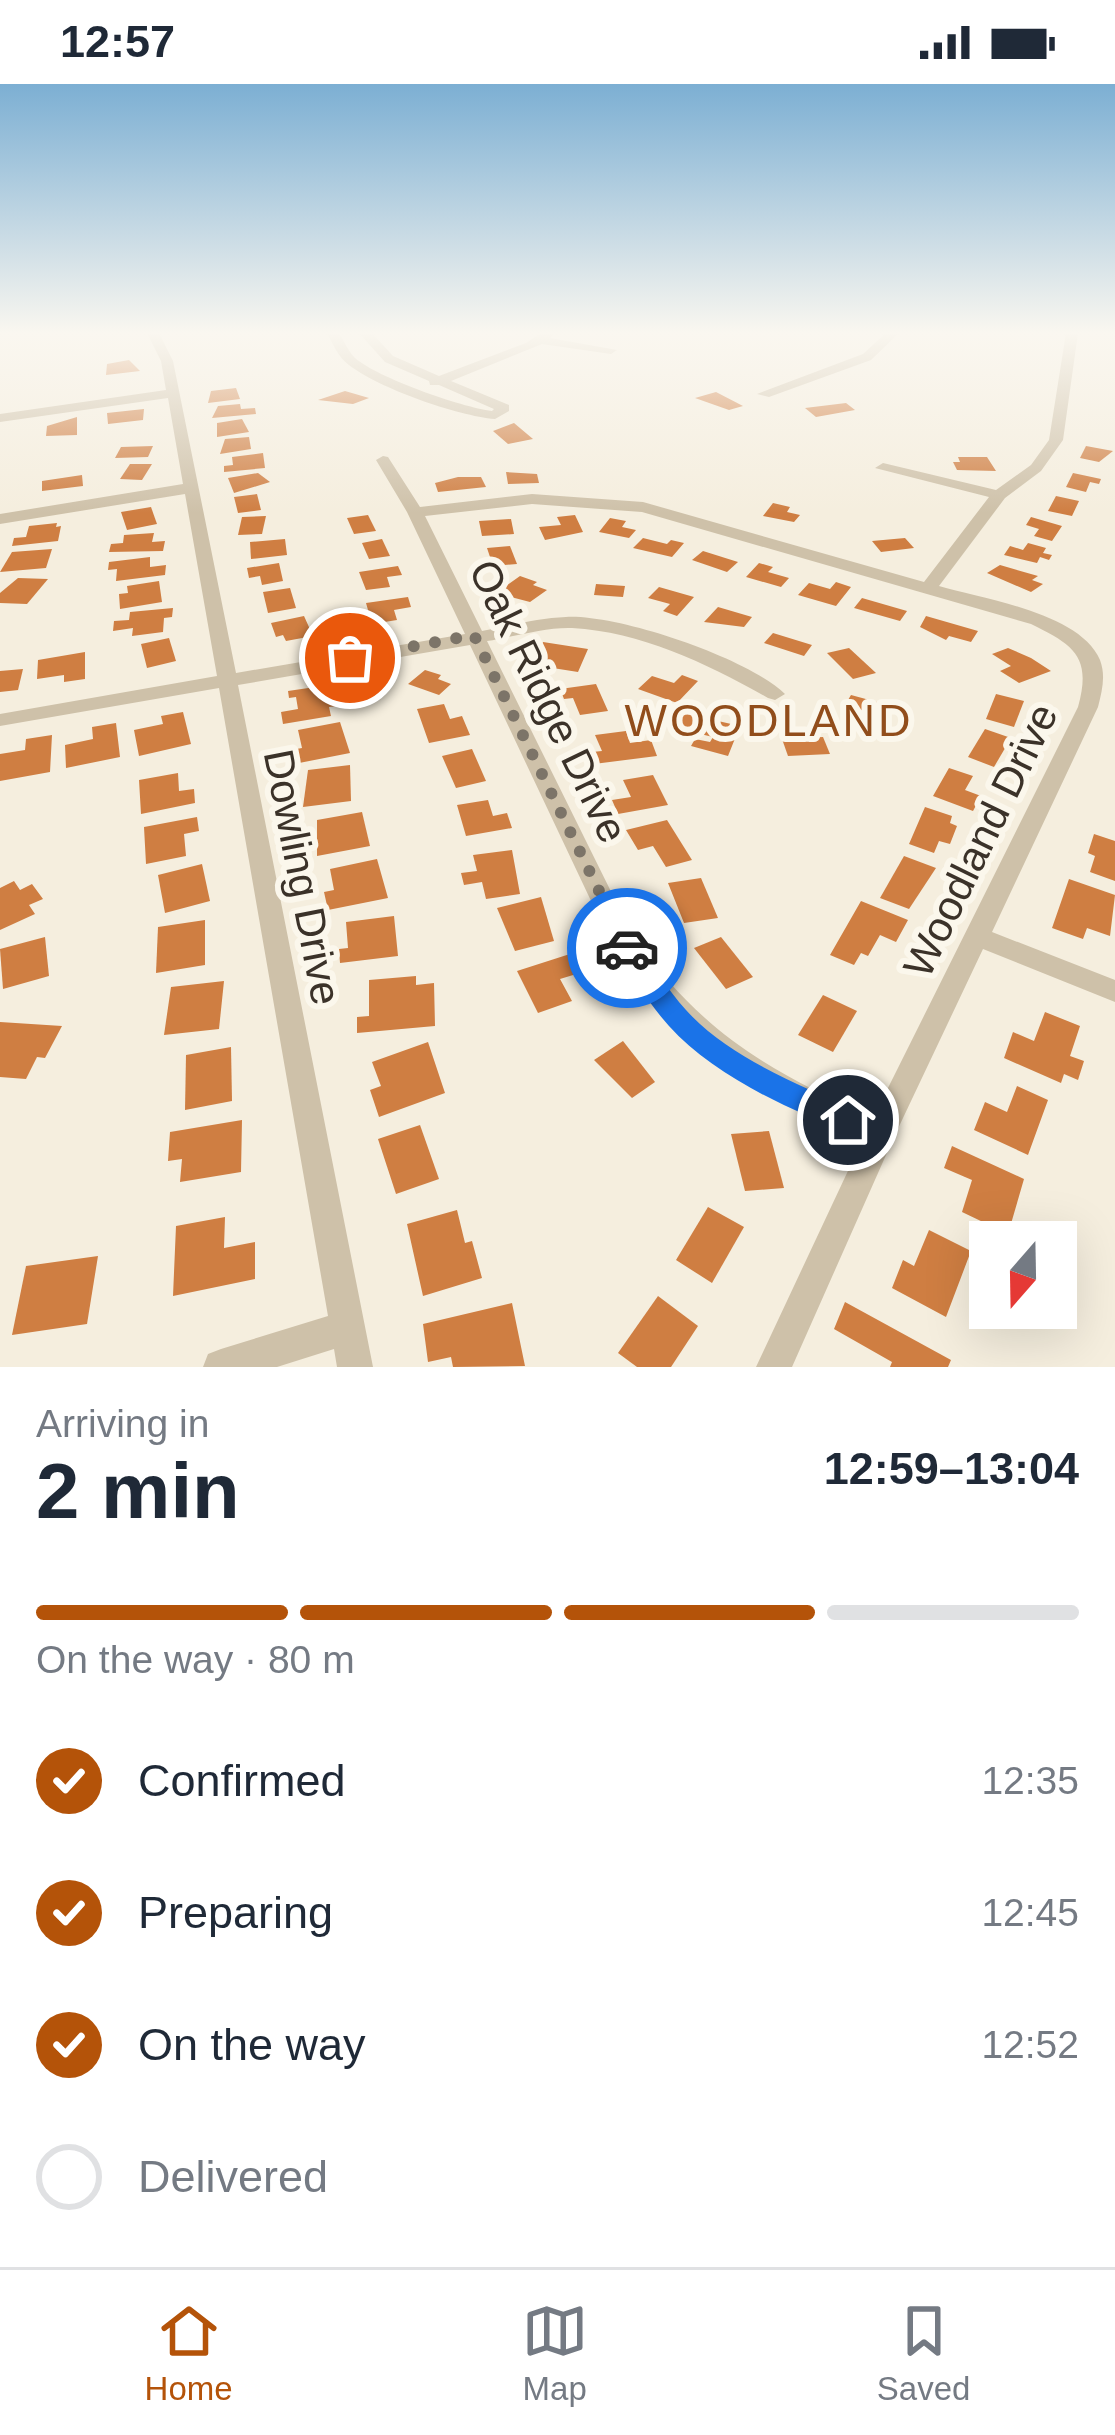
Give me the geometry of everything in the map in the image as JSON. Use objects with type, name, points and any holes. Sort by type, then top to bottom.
[{"type":"street","points":[[0,418],[174,393]]},
{"type":"street","name":"Dowling Drive","points":[[174,393],[356,1367]]},
{"type":"street","points":[[426,393],[484,416],[504,408],[469,393]]},
{"type":"street","points":[[929,588],[999,495],[1036,468],[1056,440],[1063,393]]},
{"type":"street","name":"Oak Ridge Drive","points":[[383,460],[415,512],[623,941],[678,1019],[717,1050],[782,1090],[880,1135]]},
{"type":"street","points":[[883,468],[999,495]]},
{"type":"street","points":[[0,519],[190,488]]},
{"type":"street","name":"Woodland Drive","points":[[415,512],[532,499],[624,504],[1038,620],[1083,647],[1094,664],[1096,685],[1088,707],[880,1135],[774,1367]]},
{"type":"street","points":[[0,720],[567,622],[603,625],[729,667],[775,694]]},
{"type":"street","points":[[976,936],[1115,991]]},
{"type":"street","points":[[221,1367],[349,1327]]},
{"type":"building","points":[[211,393],[238,393],[240,399],[208,403]]},
{"type":"building","points":[[339,393],[369,398],[353,404],[318,400]]},
{"type":"building","points":[[718,393],[743,406],[729,410],[695,398]]},
{"type":"building","points":[[846,403],[855,410],[816,417],[805,408]]},
{"type":"building","points":[[240,404],[241,409],[255,408],[256,414],[212,418],[218,406]]},
{"type":"building","points":[[144,409],[143,420],[108,424],[107,413]]},
{"type":"building","points":[[77,417],[77,435],[46,436],[47,426]]},
{"type":"building","points":[[242,419],[249,432],[217,437],[217,423]]},
{"type":"building","points":[[514,423],[533,439],[508,444],[493,431]]},
{"type":"building","points":[[249,437],[251,449],[220,454],[225,439]]},
{"type":"building","points":[[153,446],[148,457],[115,458],[121,447]]},
{"type":"building","points":[[1086,446],[1113,451],[1099,462],[1080,458]]},
{"type":"building","points":[[263,453],[265,468],[224,472],[224,466],[233,465],[232,457]]},
{"type":"building","points":[[958,457],[987,457],[996,471],[957,470],[953,462],[960,462]]},
{"type":"building","points":[[130,464],[152,464],[142,480],[120,479]]},
{"type":"building","points":[[506,472],[537,474],[539,483],[508,484]]},
{"type":"building","points":[[258,473],[270,482],[234,493],[228,478]]},
{"type":"building","points":[[1073,473],[1101,479],[1099,484],[1090,482],[1086,492],[1066,487]]},
{"type":"building","points":[[82,475],[83,486],[42,491],[42,481]]},
{"type":"building","points":[[481,477],[486,487],[438,492],[435,483]]},
{"type":"building","points":[[257,494],[261,510],[238,513],[234,497]]},
{"type":"building","points":[[1056,496],[1079,501],[1072,516],[1048,511]]},
{"type":"building","points":[[773,503],[800,515],[794,522],[763,516]]},
{"type":"building","points":[[151,507],[157,524],[127,530],[121,512]]},
{"type":"building","points":[[368,515],[376,531],[354,534],[347,518]]},
{"type":"building","points":[[575,515],[583,532],[545,540],[539,527],[561,525],[557,517]]},
{"type":"building","points":[[266,516],[262,534],[238,535],[242,517]]},
{"type":"building","points":[[1031,517],[1062,526],[1052,541],[1034,536],[1039,529],[1026,525]]},
{"type":"building","points":[[610,518],[626,521],[622,527],[636,530],[629,538],[599,532]]},
{"type":"building","points":[[511,519],[514,534],[482,536],[479,521]]},
{"type":"building","points":[[57,523],[56,527],[61,526],[58,541],[12,546],[14,538],[26,537],[29,526]]},
{"type":"building","points":[[154,533],[152,542],[165,541],[163,551],[109,552],[111,544],[123,543],[124,535]]},
{"type":"building","points":[[643,538],[684,543],[672,557],[633,548]]},
{"type":"building","points":[[905,538],[914,548],[881,552],[872,541]]},
{"type":"building","points":[[285,539],[287,555],[251,559],[250,542]]},
{"type":"building","points":[[382,539],[390,556],[369,559],[362,543]]},
{"type":"building","points":[[1028,543],[1046,548],[1043,553],[1052,555],[1049,560],[1040,557],[1037,563],[1004,555],[1010,546],[1023,550]]},
{"type":"building","points":[[510,546],[517,564],[493,566],[487,548]]},
{"type":"building","points":[[52,549],[46,568],[0,572],[12,552]]},
{"type":"building","points":[[703,551],[738,562],[727,572],[692,560]]},
{"type":"building","points":[[150,557],[150,567],[166,565],[165,575],[116,581],[117,569],[108,570],[109,562]]},
{"type":"building","points":[[279,563],[283,581],[262,585],[260,576],[249,578],[247,568]]},
{"type":"building","points":[[759,563],[773,567],[768,572],[789,578],[781,587],[746,577]]},
{"type":"building","points":[[1000,565],[1038,576],[1032,580],[1043,584],[1031,592],[987,573]]},
{"type":"building","points":[[398,566],[402,575],[387,577],[390,587],[366,590],[359,572]]},
{"type":"building","points":[[520,576],[547,590],[530,602],[496,593]]},
{"type":"building","points":[[18,578],[48,579],[27,604],[0,603],[0,593]]},
{"type":"building","points":[[159,581],[162,602],[120,609],[119,594],[128,593],[127,586]]},
{"type":"building","points":[[836,582],[851,587],[836,606],[798,595],[809,583],[830,589]]},
{"type":"building","points":[[596,584],[625,586],[623,597],[594,595]]},
{"type":"building","points":[[659,587],[694,597],[677,616],[663,611],[670,604],[648,598]]},
{"type":"building","points":[[290,588],[296,608],[268,613],[263,592]]},
{"type":"building","points":[[408,597],[411,607],[394,610],[397,620],[372,624],[366,603]]},
{"type":"building","points":[[862,598],[907,611],[900,621],[854,608]]},
{"type":"building","points":[[718,607],[752,617],[744,627],[704,622]]},
{"type":"building","points":[[173,608],[172,617],[164,618],[163,632],[132,636],[133,628],[113,631],[114,621],[129,620],[130,612]]},
{"type":"building","points":[[304,616],[313,636],[286,641],[283,635],[276,637],[271,623]]},
{"type":"building","points":[[926,616],[978,631],[971,642],[949,636],[946,640],[920,627]]},
{"type":"building","points":[[773,633],[812,645],[804,656],[764,643]]},
{"type":"building","points":[[169,638],[176,661],[147,668],[141,644]]},
{"type":"building","points":[[543,642],[588,649],[578,672],[540,666],[546,653],[538,652]]},
{"type":"building","points":[[849,648],[876,673],[853,679],[827,653]]},
{"type":"building","points":[[1008,648],[1051,671],[1019,683],[1000,671],[1011,666],[992,654]]},
{"type":"building","points":[[85,652],[85,679],[64,682],[64,675],[37,679],[38,660]]},
{"type":"building","points":[[23,669],[18,690],[0,692],[0,671]]},
{"type":"building","points":[[425,670],[451,684],[439,695],[408,684]]},
{"type":"building","points":[[682,675],[698,681],[677,703],[638,689],[652,676],[674,683]]},
{"type":"building","points":[[596,684],[608,711],[580,715],[573,698],[564,699],[560,689]]},
{"type":"building","points":[[322,686],[325,700],[336,698],[338,706],[329,707],[331,716],[283,724],[281,712],[298,709],[296,697],[289,698],[288,691]]},
{"type":"building","points":[[996,694],[1024,701],[1014,727],[986,719]]},
{"type":"building","points":[[851,695],[888,705],[875,730],[853,724],[859,715],[842,710]]},
{"type":"building","points":[[444,704],[450,719],[462,716],[470,735],[429,743],[417,709]]},
{"type":"building","points":[[183,712],[191,744],[139,756],[134,730],[163,724],[161,716]]},
{"type":"building","points":[[683,713],[740,726],[728,756],[691,746],[695,739],[710,742],[713,737],[675,728]]},
{"type":"building","points":[[340,722],[350,753],[294,764],[291,750],[302,748],[298,730]]},
{"type":"building","points":[[116,723],[120,757],[66,768],[65,745],[93,739],[92,727]]},
{"type":"building","points":[[985,729],[1011,738],[994,767],[968,757]]},
{"type":"building","points":[[626,731],[630,743],[651,740],[657,756],[586,765],[582,753],[602,751],[595,735]]},
{"type":"building","points":[[52,735],[50,772],[0,781],[0,754],[25,750],[26,739]]},
{"type":"building","points":[[823,737],[830,754],[788,756],[782,739]]},
{"type":"building","points":[[472,749],[486,781],[456,788],[442,756]]},
{"type":"building","points":[[350,765],[351,801],[303,807],[308,770]]},
{"type":"building","points":[[949,768],[973,776],[965,790],[981,796],[973,811],[933,796]]},
{"type":"building","points":[[178,773],[179,791],[194,789],[195,803],[141,814],[139,780]]},
{"type":"building","points":[[653,775],[668,805],[618,814],[612,800],[631,797],[623,780]]},
{"type":"building","points":[[488,800],[493,816],[507,813],[512,828],[466,836],[457,805]]},
{"type":"building","points":[[925,807],[952,816],[950,823],[957,826],[950,844],[939,841],[934,853],[909,844]]},
{"type":"building","points":[[362,812],[370,846],[317,856],[317,820]]},
{"type":"building","points":[[197,817],[199,831],[184,834],[186,856],[146,864],[144,827]]},
{"type":"building","points":[[667,820],[692,860],[666,867],[653,846],[638,850],[626,830]]},
{"type":"building","points":[[1094,834],[1115,841],[1115,881],[1090,872],[1095,856],[1088,853]]},
{"type":"building","points":[[512,850],[520,894],[486,899],[482,882],[464,885],[461,873],[477,871],[473,855]]},
{"type":"building","points":[[904,856],[936,868],[909,909],[880,898]]},
{"type":"building","points":[[377,859],[388,898],[328,910],[324,892],[334,890],[330,869]]},
{"type":"building","points":[[202,864],[210,901],[165,913],[158,875]]},
{"type":"building","points":[[701,878],[718,918],[684,923],[668,883]]},
{"type":"building","points":[[1069,879],[1115,895],[1110,936],[1087,928],[1083,939],[1052,928]]},
{"type":"building","points":[[14,881],[20,890],[32,884],[43,899],[29,905],[35,914],[0,930],[0,888]]},
{"type":"building","points":[[541,897],[554,941],[515,951],[497,908]]},
{"type":"building","points":[[861,901],[908,920],[896,942],[880,935],[868,956],[861,953],[854,965],[830,955]]},
{"type":"building","points":[[394,916],[398,956],[340,963],[339,949],[348,948],[346,922]]},
{"type":"building","points":[[205,920],[205,965],[156,973],[158,927]]},
{"type":"building","points":[[45,937],[49,976],[3,989],[0,949]]},
{"type":"building","points":[[721,937],[753,977],[726,989],[694,948]]},
{"type":"building","points":[[573,953],[583,972],[560,979],[572,1001],[538,1013],[517,971]]},
{"type":"building","points":[[416,976],[416,985],[434,983],[435,1026],[357,1033],[357,1017],[369,1016],[369,980]]},
{"type":"building","points":[[224,981],[219,1029],[164,1035],[171,987]]},
{"type":"building","points":[[823,995],[857,1011],[833,1052],[798,1035]]},
{"type":"building","points":[[1045,1012],[1080,1026],[1070,1056],[1084,1061],[1078,1080],[1064,1074],[1061,1083],[1004,1058],[1013,1032],[1034,1041]]},
{"type":"building","points":[[0,1022],[62,1026],[45,1058],[37,1057],[26,1079],[0,1077]]},
{"type":"building","points":[[623,1041],[655,1082],[632,1098],[594,1060]]},
{"type":"building","points":[[428,1042],[445,1093],[379,1117],[370,1090],[381,1086],[372,1062]]},
{"type":"building","points":[[231,1047],[232,1101],[185,1110],[186,1055]]},
{"type":"building","points":[[1017,1086],[1048,1100],[1028,1155],[974,1130],[985,1102],[1007,1112]]},
{"type":"building","points":[[242,1120],[241,1172],[180,1182],[182,1159],[168,1161],[170,1132]]},
{"type":"building","points":[[420,1125],[439,1179],[396,1194],[378,1139]]},
{"type":"building","points":[[769,1131],[784,1188],[745,1191],[731,1134]]},
{"type":"building","points":[[952,1146],[1024,1179],[1012,1221],[981,1221],[962,1212],[972,1180],[944,1168]]},
{"type":"building","points":[[708,1207],[744,1227],[712,1283],[676,1260]]},
{"type":"building","points":[[457,1210],[465,1243],[472,1241],[482,1278],[423,1296],[407,1224]]},
{"type":"building","points":[[225,1217],[224,1248],[255,1242],[255,1279],[173,1296],[176,1226]]},
{"type":"building","points":[[929,1230],[969,1250],[946,1317],[892,1288],[903,1260],[914,1266]]},
{"type":"building","points":[[98,1256],[87,1324],[12,1335],[26,1266]]},
{"type":"building","points":[[658,1296],[698,1326],[671,1367],[637,1367],[618,1353]]},
{"type":"building","points":[[845,1302],[951,1360],[948,1367],[890,1367],[892,1362],[834,1329]]},
{"type":"building","points":[[512,1303],[525,1366],[453,1367],[451,1357],[428,1362],[423,1324]]},
{"type":"way so far","points":[[350,658],[474,635],[627,948]]},
{"type":"district","name":"WOODLAND","points":[[769,720]]},
{"type":"route","points":[[627,948],[678,1019],[717,1050],[782,1090],[848,1120]]}]
